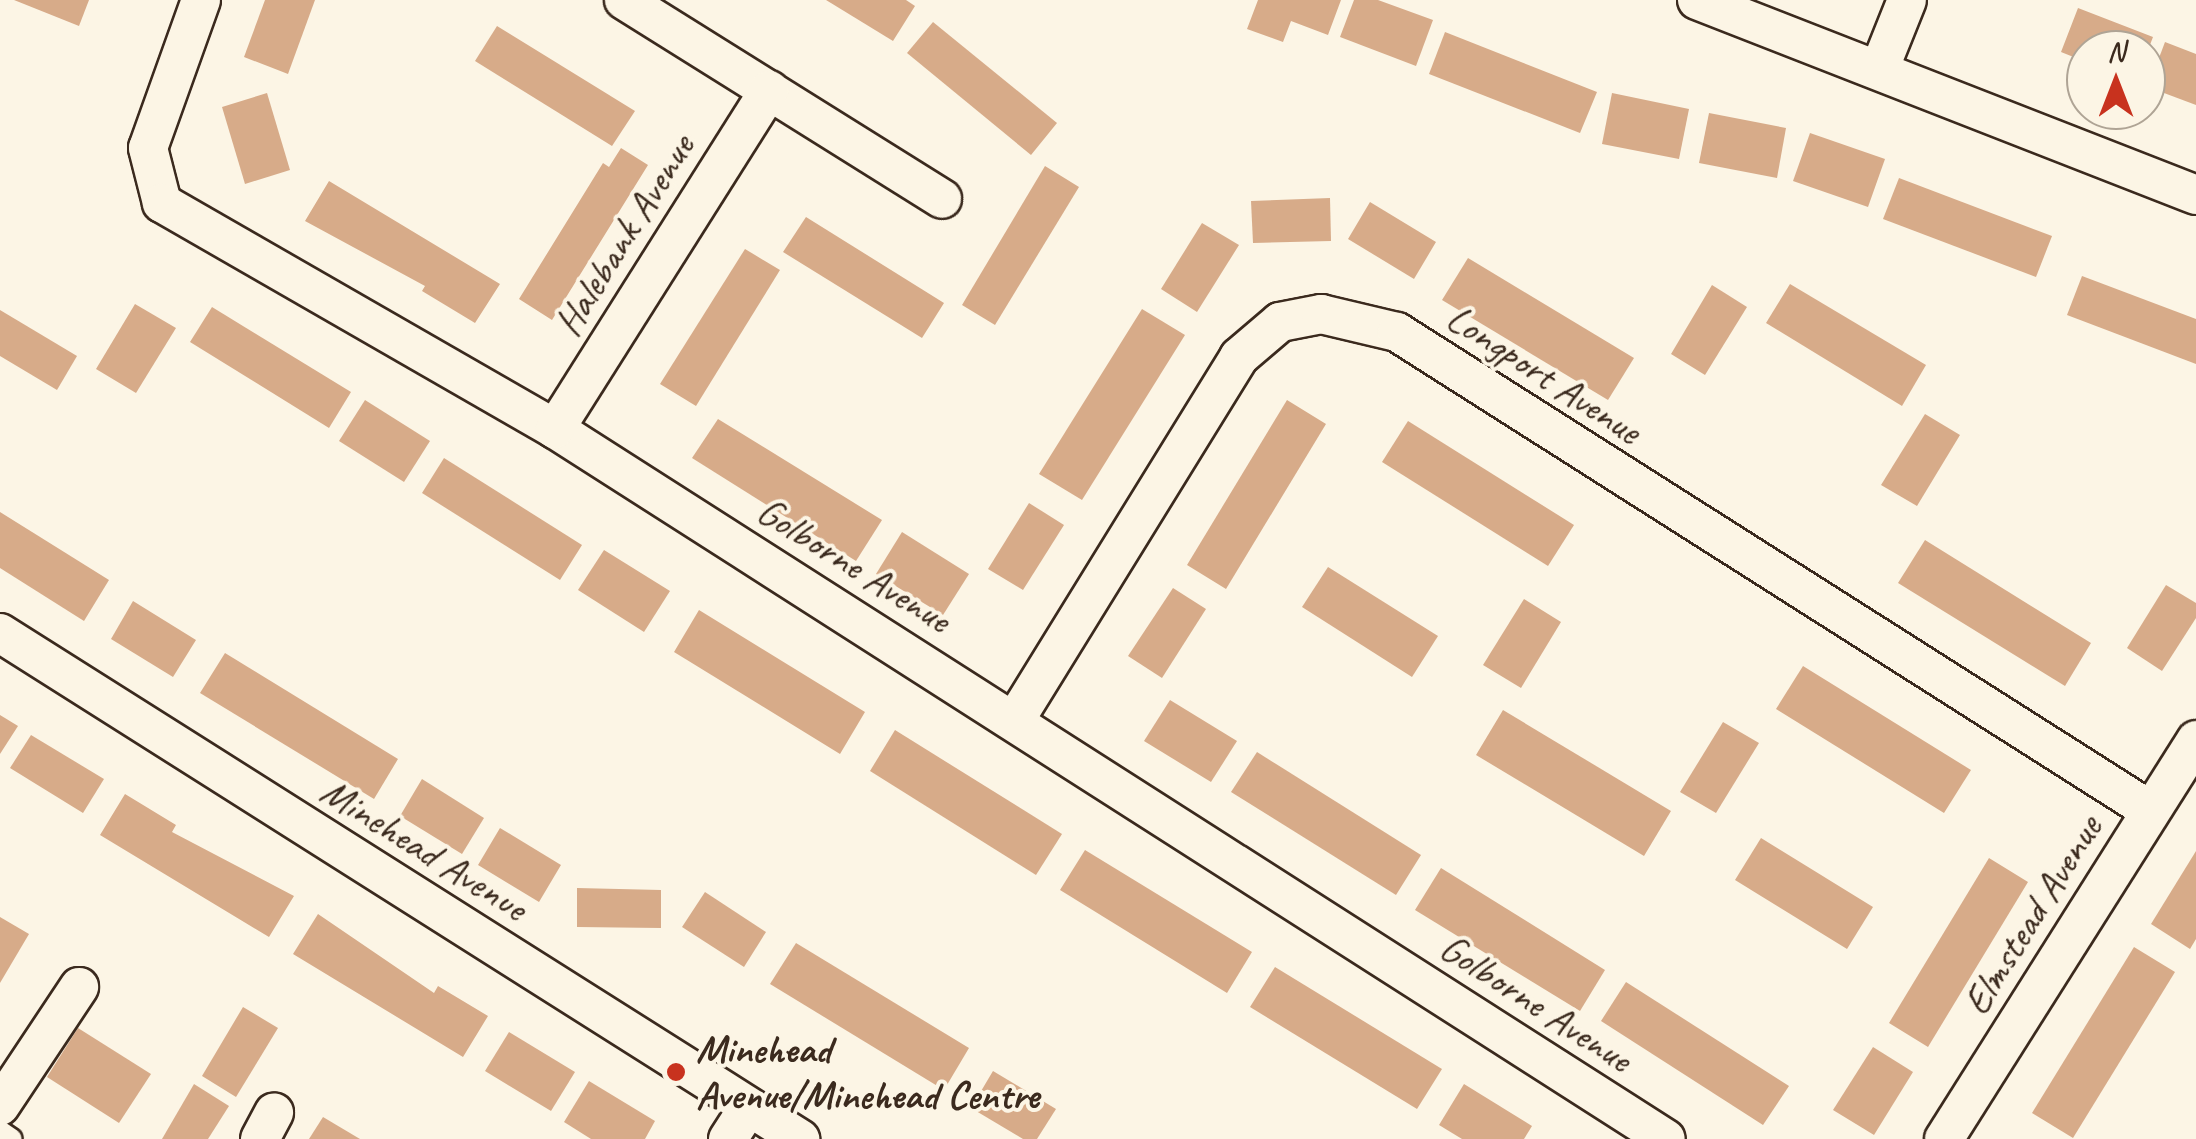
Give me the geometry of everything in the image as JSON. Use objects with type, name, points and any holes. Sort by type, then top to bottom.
[{"type":"street","name":"Golborne Avenue","points":[[201,0],[148,148],[162,203],[554,429],[1015,720],[1650,1135]]},
{"type":"street","points":[[624,0],[942,199]]},
{"type":"street","points":[[1697,0],[2196,195]]},
{"type":"street","points":[[1879,70],[1908,0]]},
{"type":"street","name":"Halebank Avenue","points":[[554,429],[769,90]]},
{"type":"street","name":"Longport Avenue","points":[[1015,720],[1239,357],[1280,322],[1321,314],[1397,332],[2151,811]]},
{"type":"street","name":"Minehead Avenue","points":[[0,633],[800,1139]]},
{"type":"street","name":"Elmstead Avenue","points":[[1944,1139],[2196,740]]},
{"type":"street","points":[[0,1106],[79,988]]},
{"type":"street","points":[[728,1139],[748,1108]]},
{"type":"lane","points":[[0,1132],[12,1139]]},
{"type":"building","points":[[14,0],[89,0],[79,26]]},
{"type":"building","points":[[265,0],[315,0],[288,74],[244,57]]},
{"type":"building","points":[[826,0],[906,0],[915,6],[893,41]]},
{"type":"building","points":[[1258,0],[1341,0],[1328,35],[1291,21],[1283,42],[1247,29]]},
{"type":"building","points":[[1354,0],[1378,0],[1433,20],[1416,66],[1340,37]]},
{"type":"building","points":[[2078,8],[2135,30],[2070,30]]},
{"type":"building","points":[[933,22],[1057,123],[1031,155],[907,53]]},
{"type":"building","points":[[497,26],[635,111],[612,146],[475,61]]},
{"type":"building","points":[[1445,32],[1597,92],[1580,133],[1429,74]]},
{"type":"building","points":[[2166,42],[2196,54],[2196,105],[2166,94]]},
{"type":"building","points":[[267,93],[290,170],[245,184],[222,107]]},
{"type":"building","points":[[1612,93],[1689,109],[1679,159],[1602,144]]},
{"type":"building","points":[[1709,113],[1786,128],[1777,178],[1699,163]]},
{"type":"building","points":[[1810,133],[1885,159],[1868,207],[1793,181]]},
{"type":"building","points":[[621,148],[648,165],[552,320],[519,299],[603,163],[609,167]]},
{"type":"building","points":[[1045,166],[1079,187],[995,325],[962,305]]},
{"type":"building","points":[[1899,178],[2052,236],[2036,277],[1883,219]]},
{"type":"building","points":[[329,181],[500,284],[475,323],[422,291],[425,286],[305,221]]},
{"type":"building","points":[[1330,198],[1331,241],[1253,243],[1251,201]]},
{"type":"building","points":[[1370,202],[1436,242],[1414,279],[1348,239]]},
{"type":"building","points":[[806,217],[944,303],[922,338],[783,252]]},
{"type":"building","points":[[1202,223],[1239,245],[1197,312],[1161,289]]},
{"type":"building","points":[[745,249],[780,270],[696,406],[660,384]]},
{"type":"building","points":[[1468,258],[1634,358],[1608,400],[1442,300]]},
{"type":"building","points":[[2082,276],[2196,319],[2196,364],[2067,315]]},
{"type":"building","points":[[1790,284],[1926,365],[1902,406],[1766,323]]},
{"type":"building","points":[[1712,285],[1747,307],[1705,375],[1671,354]]},
{"type":"building","points":[[135,304],[176,328],[136,393],[96,369]]},
{"type":"building","points":[[212,307],[351,392],[329,428],[190,342]]},
{"type":"building","points":[[1142,309],[1185,335],[1082,500],[1039,474]]},
{"type":"building","points":[[0,310],[77,356],[57,390],[0,356]]},
{"type":"building","points":[[365,400],[430,441],[404,482],[339,441]]},
{"type":"building","points":[[1287,400],[1326,424],[1226,589],[1187,565]]},
{"type":"building","points":[[1925,414],[1960,435],[1917,506],[1881,485]]},
{"type":"building","points":[[718,419],[882,520],[856,561],[692,458]]},
{"type":"building","points":[[1408,421],[1574,525],[1548,566],[1382,462]]},
{"type":"building","points":[[444,458],[582,545],[560,580],[422,493]]},
{"type":"building","points":[[1029,503],[1064,525],[1023,590],[988,569]]},
{"type":"building","points":[[0,512],[109,580],[84,621],[0,568]]},
{"type":"building","points":[[902,532],[969,574],[943,615],[876,574]]},
{"type":"building","points":[[1925,540],[2091,643],[2065,686],[1898,583]]},
{"type":"building","points":[[604,550],[670,591],[644,632],[578,590]]},
{"type":"building","points":[[1328,567],[1438,636],[1412,677],[1302,607]]},
{"type":"building","points":[[2166,585],[2196,603],[2196,618],[2162,671],[2127,648]]},
{"type":"building","points":[[1173,588],[1206,609],[1162,678],[1128,656]]},
{"type":"building","points":[[1524,599],[1561,622],[1521,688],[1483,665]]},
{"type":"building","points":[[133,601],[196,640],[173,677],[111,639]]},
{"type":"building","points":[[699,610],[865,712],[840,754],[674,652]]},
{"type":"building","points":[[225,653],[398,759],[374,799],[200,693]]},
{"type":"building","points":[[1803,666],[1971,770],[1944,813],[1776,709]]},
{"type":"building","points":[[1170,700],[1237,741],[1211,782],[1144,741]]},
{"type":"building","points":[[1503,710],[1671,811],[1644,856],[1476,755]]},
{"type":"building","points":[[0,715],[18,726],[0,754]]},
{"type":"building","points":[[1723,722],[1759,743],[1716,813],[1680,792]]},
{"type":"building","points":[[895,730],[1062,834],[1036,875],[870,771]]},
{"type":"building","points":[[31,735],[104,779],[83,813],[10,768]]},
{"type":"building","points":[[1257,752],[1421,855],[1396,895],[1231,792]]},
{"type":"building","points":[[422,779],[484,818],[462,854],[400,816]]},
{"type":"building","points":[[125,794],[176,825],[172,832],[294,896],[269,937],[100,835]]},
{"type":"building","points":[[500,828],[561,865],[539,902],[478,865]]},
{"type":"building","points":[[1761,838],[1873,907],[1847,949],[1735,880]]},
{"type":"building","points":[[1085,850],[1252,952],[1227,993],[1060,890]]},
{"type":"building","points":[[2196,851],[2196,939],[2190,949],[2151,924]]},
{"type":"building","points":[[1989,858],[2028,882],[1928,1047],[1889,1023]]},
{"type":"building","points":[[1441,868],[1605,970],[1580,1011],[1415,910]]},
{"type":"building","points":[[577,888],[661,890],[661,928],[577,927]]},
{"type":"building","points":[[705,892],[766,932],[744,967],[682,927]]},
{"type":"building","points":[[318,914],[434,993],[438,986],[488,1016],[463,1057],[293,954]]},
{"type":"building","points":[[0,917],[29,934],[0,983]]},
{"type":"building","points":[[796,943],[969,1048],[944,1090],[770,984]]},
{"type":"building","points":[[2134,947],[2175,972],[2073,1138],[2032,1113]]},
{"type":"building","points":[[1275,967],[1442,1069],[1417,1109],[1250,1007]]},
{"type":"building","points":[[1626,982],[1789,1086],[1763,1125],[1601,1021]]},
{"type":"building","points":[[243,1007],[278,1028],[236,1097],[202,1076]]},
{"type":"building","points":[[78,1028],[151,1074],[119,1123],[47,1077]]},
{"type":"building","points":[[509,1032],[575,1072],[551,1111],[485,1071]]},
{"type":"building","points":[[1873,1047],[1913,1072],[1874,1135],[1833,1110]]},
{"type":"building","points":[[993,1071],[1056,1109],[1037,1139],[1023,1139],[971,1108]]},
{"type":"building","points":[[589,1081],[655,1121],[645,1139],[591,1139],[564,1122]]},
{"type":"building","points":[[194,1084],[229,1106],[208,1139],[162,1139]]},
{"type":"building","points":[[1464,1084],[1532,1126],[1524,1139],[1462,1139],[1439,1125]]},
{"type":"building","points":[[323,1117],[360,1139],[309,1139]]},
{"type":"place","name":"Minehead Avenue/Minehead Centre","points":[[676,1072]]}]
